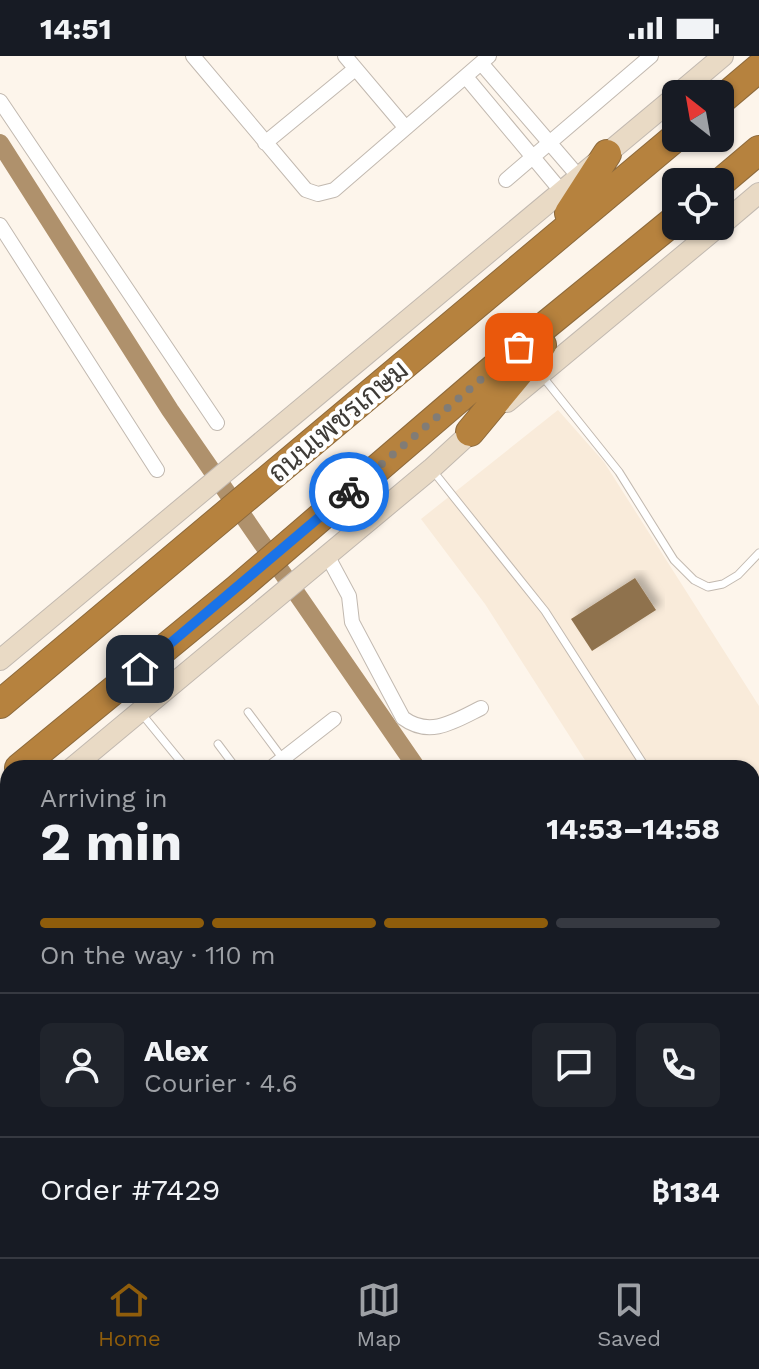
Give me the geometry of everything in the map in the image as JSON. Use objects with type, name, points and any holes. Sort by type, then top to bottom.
[{"type":"highway","points":[[734,89],[759,68]]},
{"type":"highway","name":"ถนนเพชรเกษม","points":[[0,704],[662,149]]},
{"type":"highway","points":[[734,171],[759,150]]},
{"type":"highway","points":[[545,246],[583,195],[607,154]]},
{"type":"highway","points":[[29,760],[237,589],[662,230]]},
{"type":"highway","points":[[470,432],[544,343],[567,308]]},
{"type":"main road","points":[[694,80],[719,57]]},
{"type":"main road","points":[[0,660],[662,108]]},
{"type":"main road","points":[[734,214],[759,193]]},
{"type":"main road","points":[[85,760],[431,469],[470,432],[703,240]]},
{"type":"street","points":[[193,56],[306,190],[318,194],[334,190],[485,60],[579,177]]},
{"type":"street","points":[[345,56],[405,127]]},
{"type":"street","points":[[506,180],[651,56]]},
{"type":"street","points":[[265,143],[355,69]]},
{"type":"street","points":[[466,77],[562,192]]},
{"type":"street","points":[[0,101],[217,423]]},
{"type":"street","points":[[0,225],[157,470]]},
{"type":"street","points":[[324,558],[349,596],[352,622],[403,718],[426,728],[440,727],[481,708]]},
{"type":"street","points":[[282,760],[334,719]]},
{"type":"lane","points":[[540,374],[619,472],[674,560],[694,580],[708,587],[723,584],[738,575],[759,553]]},
{"type":"lane","points":[[431,469],[545,611],[641,760]]},
{"type":"lane","points":[[140,711],[180,760]]},
{"type":"lane","points":[[248,712],[275,760]]},
{"type":"lane","points":[[218,744],[230,760]]},
{"type":"shaded area","points":[[558,410],[604,462],[759,706],[759,760],[585,760],[485,604],[421,519]]},
{"type":"building","points":[[635,578],[656,610],[592,651],[571,619]]},
{"type":"waterway","points":[[0,143],[170,410],[411,760]]},
{"type":"way so far","points":[[349,492],[519,347]]},
{"type":"route","points":[[140,669],[349,492]]}]
